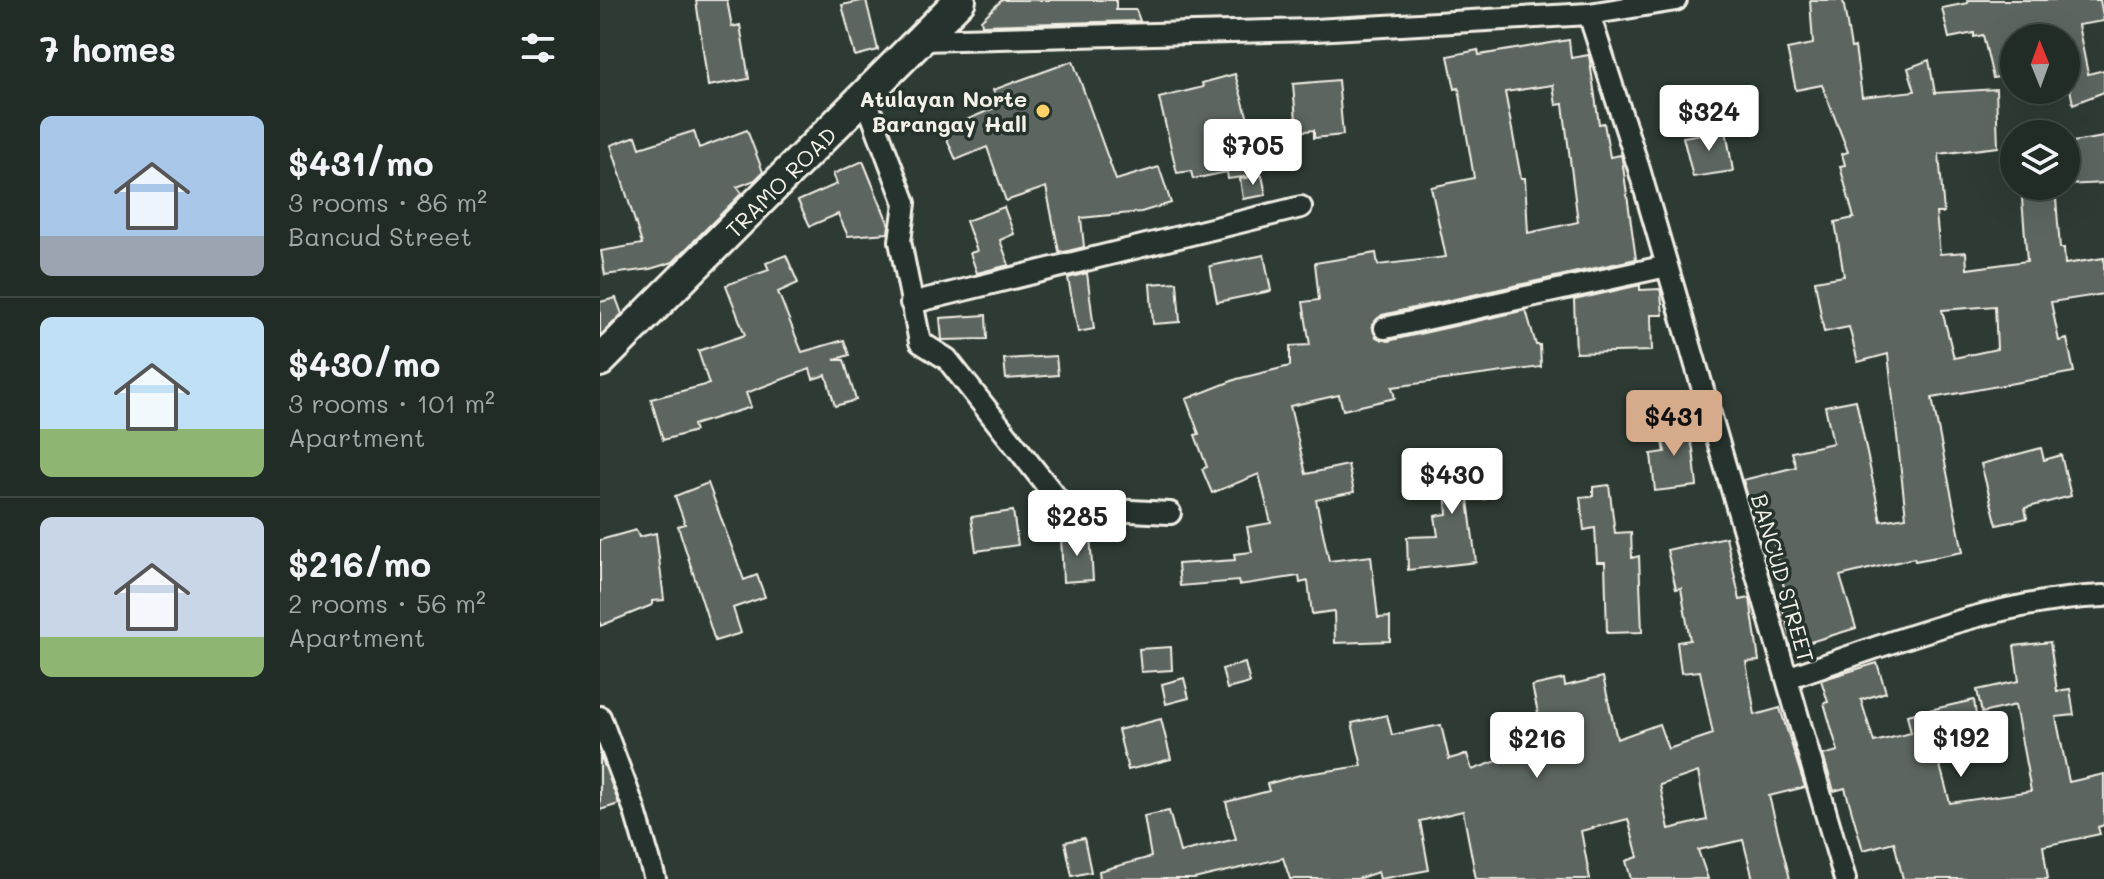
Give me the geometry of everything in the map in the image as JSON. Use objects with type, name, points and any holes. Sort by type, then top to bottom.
[{"type":"main road","name":"TRAMO ROAD","points":[[600,361],[960,0]]},
{"type":"street","points":[[921,40],[1315,30],[1589,14],[1676,0]]},
{"type":"street","name":"BANCUD STREET","points":[[1589,14],[1667,266],[1845,879]]},
{"type":"street","points":[[865,97],[905,203],[900,241],[920,342],[947,359],[1059,501],[1072,508],[1170,513]]},
{"type":"street","points":[[911,303],[1301,207]]},
{"type":"street","points":[[1385,328],[1667,266]]},
{"type":"street","points":[[1787,678],[1933,630],[2049,602],[2104,596]]},
{"type":"street","points":[[600,717],[634,808],[655,879]]},
{"type":"building","points":[[696,0],[727,0],[732,27],[740,25],[749,79],[708,86]]},
{"type":"building","points":[[866,0],[878,50],[855,56],[842,5]]},
{"type":"building","points":[[1002,0],[1116,0],[1116,10],[1136,10],[1140,21],[982,25],[981,20]]},
{"type":"building","points":[[1810,0],[1843,0],[1851,48],[1855,47],[1862,97],[1915,91],[1908,68],[1929,60],[1935,93],[1996,89],[1998,147],[1939,154],[1944,213],[1936,213],[1940,254],[1966,252],[1967,269],[2027,261],[2022,200],[2056,200],[2060,248],[2064,248],[2065,264],[2104,258],[2104,294],[2051,302],[2059,341],[2067,339],[2074,372],[1932,398],[1963,552],[1915,561],[1914,558],[1840,576],[1856,628],[1794,647],[1778,593],[1785,592],[1766,510],[1753,514],[1743,480],[1796,467],[1792,452],[1833,443],[1825,406],[1856,400],[1881,521],[1906,517],[1888,354],[1858,362],[1849,327],[1824,332],[1815,281],[1844,276],[1835,222],[1854,218],[1840,166],[1845,165],[1842,154],[1848,152],[1822,85],[1796,90],[1787,49],[1813,44]],"holes":[[[1995,306],[1997,349],[1954,358],[1942,310]]]},
{"type":"building","points":[[1967,0],[2100,0],[2104,21],[2080,25],[2000,24],[2000,77],[1993,78],[1983,35],[1974,37],[1974,33],[1949,38],[1942,8],[1968,3]]},
{"type":"building","points":[[2080,35],[2088,74],[2104,70],[2104,92],[2080,101]]},
{"type":"building","points":[[1569,40],[1571,58],[1589,55],[1599,124],[1604,123],[1610,157],[1621,155],[1622,159],[1636,259],[1382,315],[1372,325],[1376,337],[1388,341],[1526,310],[1536,345],[1540,345],[1541,367],[1392,387],[1395,398],[1343,410],[1339,395],[1290,406],[1306,474],[1348,465],[1354,492],[1316,500],[1329,561],[1371,556],[1378,618],[1390,617],[1390,641],[1335,643],[1334,611],[1312,614],[1308,581],[1300,583],[1299,576],[1239,585],[1238,581],[1180,586],[1178,564],[1235,560],[1234,554],[1252,552],[1247,527],[1271,523],[1259,474],[1212,493],[1202,469],[1207,467],[1186,399],[1237,379],[1290,366],[1290,346],[1310,345],[1303,302],[1319,300],[1315,263],[1376,253],[1378,265],[1446,257],[1431,187],[1474,178],[1459,88],[1455,89],[1448,56],[1478,50],[1479,55]],"holes":[[[1553,85],[1556,105],[1563,104],[1578,222],[1528,233],[1525,178],[1521,178],[1505,92]]]},
{"type":"building","points":[[1073,61],[1116,180],[1159,167],[1171,203],[1141,212],[1081,218],[1084,247],[1064,252],[1059,251],[1046,187],[1006,201],[987,147],[956,160],[943,130],[999,106],[993,90]]},
{"type":"building","points":[[1235,74],[1252,133],[1258,175],[1228,179],[1227,172],[1193,179],[1191,171],[1177,173],[1159,98],[1203,87],[1202,83]]},
{"type":"building","points":[[1338,80],[1343,135],[1314,138],[1314,130],[1297,132],[1293,84]]},
{"type":"building","points":[[747,130],[763,172],[755,180],[737,187],[742,193],[673,262],[650,269],[605,275],[601,251],[642,244],[611,145],[636,136],[640,148],[694,131],[699,148]]},
{"type":"building","points":[[1726,130],[1733,171],[1693,177],[1683,137]]},
{"type":"building","points":[[2104,137],[2104,183],[2080,184],[2080,141]]},
{"type":"building","points":[[863,161],[889,225],[888,233],[848,236],[838,214],[810,226],[798,201],[837,184],[833,174]]},
{"type":"building","points":[[1262,175],[1266,195],[1243,199],[1240,179]]},
{"type":"building","points":[[1004,207],[1014,234],[1000,240],[1009,265],[977,273],[970,253],[977,251],[966,221]]},
{"type":"building","points":[[786,255],[798,283],[778,292],[802,352],[844,340],[849,355],[834,360],[844,360],[856,400],[835,406],[826,375],[813,379],[810,369],[746,393],[751,407],[693,425],[695,431],[663,440],[651,399],[709,384],[698,351],[745,335],[726,285],[769,270],[766,263]]},
{"type":"building","points":[[1264,255],[1271,291],[1217,302],[1210,266]]},
{"type":"building","points":[[1087,273],[1094,329],[1078,332],[1068,278]]},
{"type":"building","points":[[1177,282],[1180,322],[1153,324],[1150,284]]},
{"type":"building","points":[[1640,285],[1640,290],[1660,289],[1661,293],[1663,315],[1651,315],[1652,351],[1576,353],[1574,300]]},
{"type":"building","points":[[616,298],[622,314],[600,336],[600,302]]},
{"type":"building","points":[[986,315],[987,339],[942,340],[940,318]]},
{"type":"building","points":[[1056,356],[1058,375],[1006,379],[1004,359]]},
{"type":"building","points":[[1683,417],[1693,449],[1697,486],[1655,491],[1651,454],[1665,452],[1659,422]]},
{"type":"building","points":[[2041,448],[2044,460],[2061,455],[2071,496],[2025,508],[2027,518],[1997,525],[1981,464]]},
{"type":"building","points":[[1482,452],[1486,499],[1468,500],[1476,562],[1408,570],[1407,537],[1438,536],[1435,516],[1447,514],[1442,455]]},
{"type":"building","points":[[708,483],[744,580],[757,575],[765,597],[733,608],[741,633],[715,641],[678,526],[685,524],[675,496]]},
{"type":"building","points":[[1609,485],[1615,533],[1631,532],[1632,558],[1639,556],[1642,632],[1607,633],[1605,562],[1597,562],[1595,528],[1584,530],[1580,497],[1593,496],[1593,487]]},
{"type":"building","points":[[1013,511],[1018,545],[976,551],[971,517]]},
{"type":"building","points":[[636,530],[639,537],[656,533],[664,600],[652,601],[652,605],[600,626],[600,540]]},
{"type":"building","points":[[1090,534],[1093,580],[1063,582],[1061,536]]},
{"type":"building","points":[[1726,537],[1740,600],[1750,598],[1759,661],[1746,662],[1755,715],[1780,708],[1805,787],[1769,796],[1790,879],[1753,879],[1743,840],[1698,850],[1708,879],[1631,879],[1626,861],[1638,857],[1628,819],[1581,831],[1590,879],[1476,879],[1463,811],[1420,821],[1429,870],[1380,879],[1378,872],[1357,879],[1290,879],[1283,858],[1194,879],[1100,879],[1099,871],[1151,857],[1144,816],[1169,811],[1180,852],[1236,839],[1226,802],[1269,791],[1267,784],[1300,775],[1362,766],[1352,723],[1387,715],[1392,735],[1441,725],[1449,759],[1467,754],[1472,770],[1545,744],[1532,686],[1564,679],[1565,686],[1603,677],[1617,739],[1659,724],[1668,749],[1713,734],[1700,671],[1681,673],[1677,642],[1690,640],[1681,588],[1676,589],[1667,550]],"holes":[[[1698,772],[1707,820],[1669,829],[1660,785]]]},
{"type":"building","points":[[2050,642],[2057,691],[2070,689],[2074,715],[2056,717],[2069,782],[2104,774],[2104,825],[2098,827],[2100,834],[2043,846],[2048,879],[1903,879],[1894,842],[1863,850],[1845,788],[1834,791],[1823,755],[1838,751],[1824,703],[1828,702],[1821,680],[1877,663],[1886,692],[1861,700],[1874,742],[1911,733],[1907,715],[1974,700],[1980,746],[1940,751],[1942,757],[1938,758],[1950,803],[2031,791],[2015,705],[1982,713],[1977,690],[2019,681],[2014,646]]},
{"type":"building","points":[[1171,647],[1172,670],[1141,672],[1139,649]]},
{"type":"building","points":[[1245,663],[1250,683],[1227,689],[1222,669]]},
{"type":"building","points":[[1184,678],[1189,698],[1166,704],[1162,684]]},
{"type":"building","points":[[1161,719],[1171,759],[1128,770],[1118,730]]},
{"type":"building","points":[[600,754],[619,804],[600,810]]},
{"type":"building","points":[[1084,838],[1091,872],[1072,876],[1065,842]]},
{"type":"place","name":"Atulayan Norte Barangay Hall","points":[[1043,111]]}]
